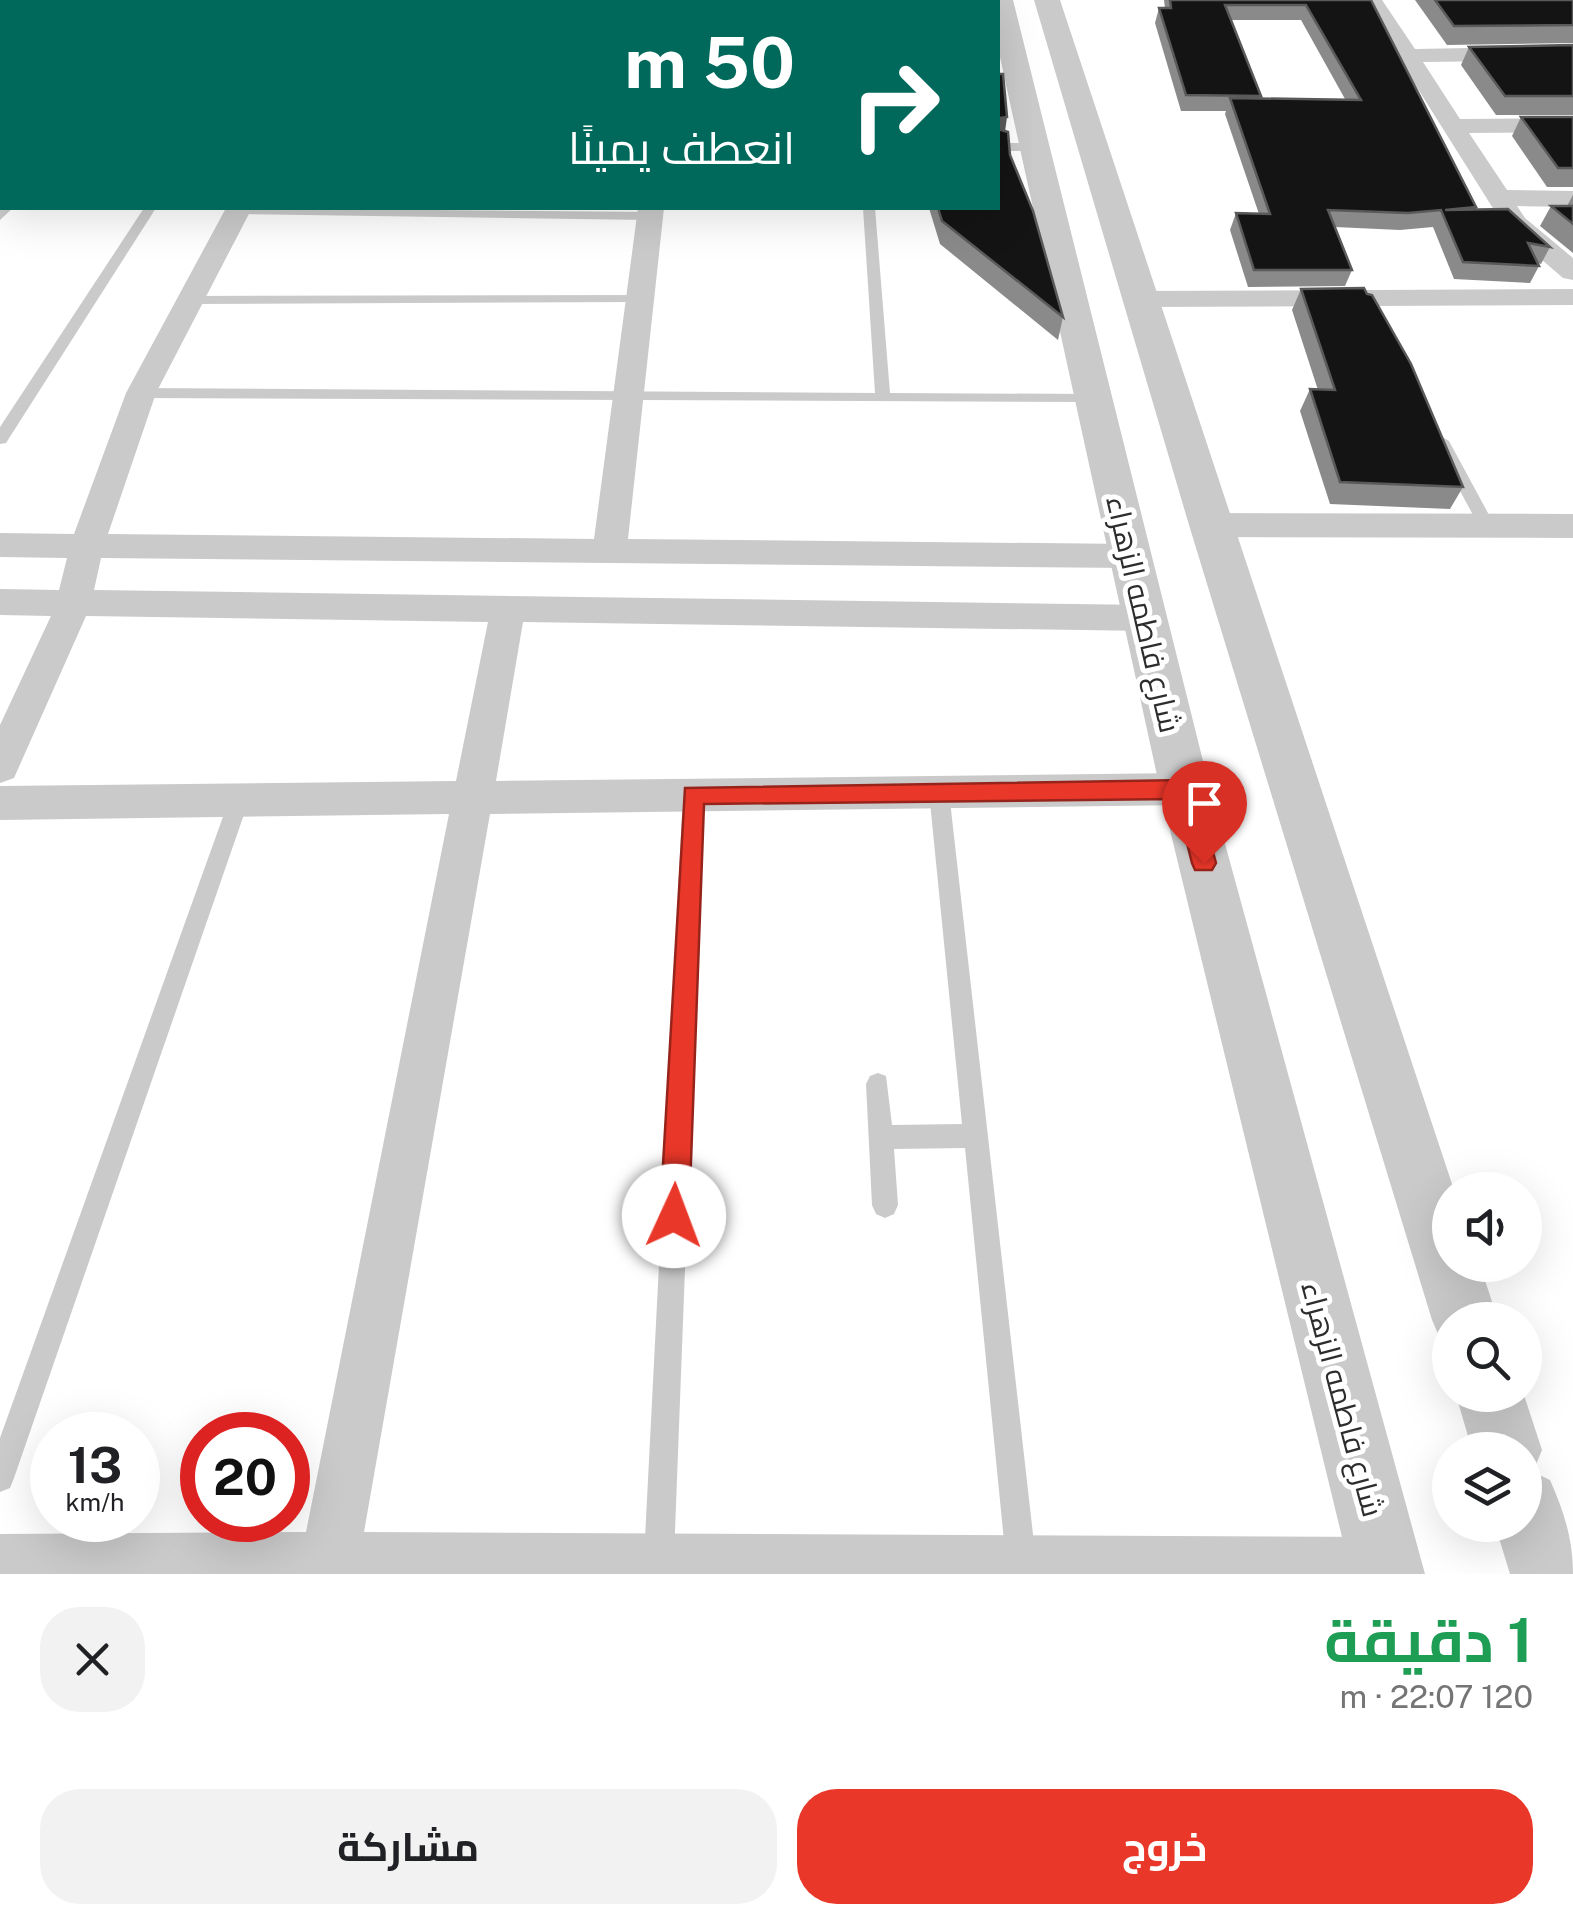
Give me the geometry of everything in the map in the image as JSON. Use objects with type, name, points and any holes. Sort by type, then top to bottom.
[{"type":"street","name":"شارع فاطمه الزهراء","points":[[1000,0],[1015,147],[1055,240],[1185,789],[1387,1570]]},
{"type":"street","points":[[1047,0],[1210,524],[1460,1302]]},
{"type":"street","points":[[1372,0],[1515,223],[1573,272]]},
{"type":"street","points":[[1407,56],[1573,53]]},
{"type":"street","points":[[1451,126],[1573,125]]},
{"type":"street","points":[[1497,198],[1573,199]]},
{"type":"street","points":[[0,766],[74,604],[86,546],[140,394],[237,210]]},
{"type":"street","points":[[610,550],[650,212]]},
{"type":"street","points":[[1055,240],[1122,240]]},
{"type":"street","points":[[1140,299],[1369,307],[1573,297]]},
{"type":"street","points":[[1210,524],[1573,526]]},
{"type":"street","points":[[0,544],[1131,556]]},
{"type":"street","points":[[0,602],[1147,618]]},
{"type":"street","points":[[328,1569],[508,609]]},
{"type":"street","points":[[0,803],[1185,789]]},
{"type":"street","points":[[1537,1542],[1547,1574]]},
{"type":"street","points":[[0,1563],[328,1569],[659,1560],[1387,1570]]},
{"type":"lane","points":[[0,439],[149,210]]},
{"type":"lane","points":[[375,210],[650,212]]},
{"type":"lane","points":[[869,210],[882,399]]},
{"type":"lane","points":[[190,300],[640,298]]},
{"type":"lane","points":[[140,394],[1092,399]]},
{"type":"lane","points":[[1430,421],[1487,526]]},
{"type":"lane","points":[[939,792],[1022,1565]]},
{"type":"lane","points":[[659,1560],[693,795]]},
{"type":"lane","points":[[0,1478],[239,800]]},
{"type":"lane","points":[[878,1084],[885,1205]]},
{"type":"lane","points":[[882,1138],[976,1136]]},
{"type":"building","points":[[1170,0],[1371,0],[1476,207],[1445,210],[1508,209],[1550,247],[1528,243],[1539,266],[1463,262],[1441,210],[1328,210],[1352,270],[1254,270],[1236,213],[1270,214],[1230,98],[1361,100],[1306,5],[1225,5],[1261,96],[1186,95],[1159,8],[1171,8]]},
{"type":"building","points":[[1435,0],[1573,0],[1573,25],[1454,26]]},
{"type":"building","points":[[1573,45],[1573,96],[1505,96],[1469,47]]},
{"type":"building","points":[[1000,74],[1003,74],[1007,117],[1000,118]]},
{"type":"building","points":[[1521,117],[1573,117],[1573,168],[1558,168]]},
{"type":"building","points":[[1000,130],[1008,132],[1010,155],[1033,211],[1063,317],[942,221],[939,210],[1000,210]]},
{"type":"building","points":[[1551,206],[1573,206],[1573,224]]},
{"type":"building","points":[[1364,288],[1372,295],[1411,364],[1463,487],[1340,482],[1310,389],[1335,390],[1301,289]]},
{"type":"route","points":[[674,1216],[693,795],[1185,789],[1204,863]]}]
